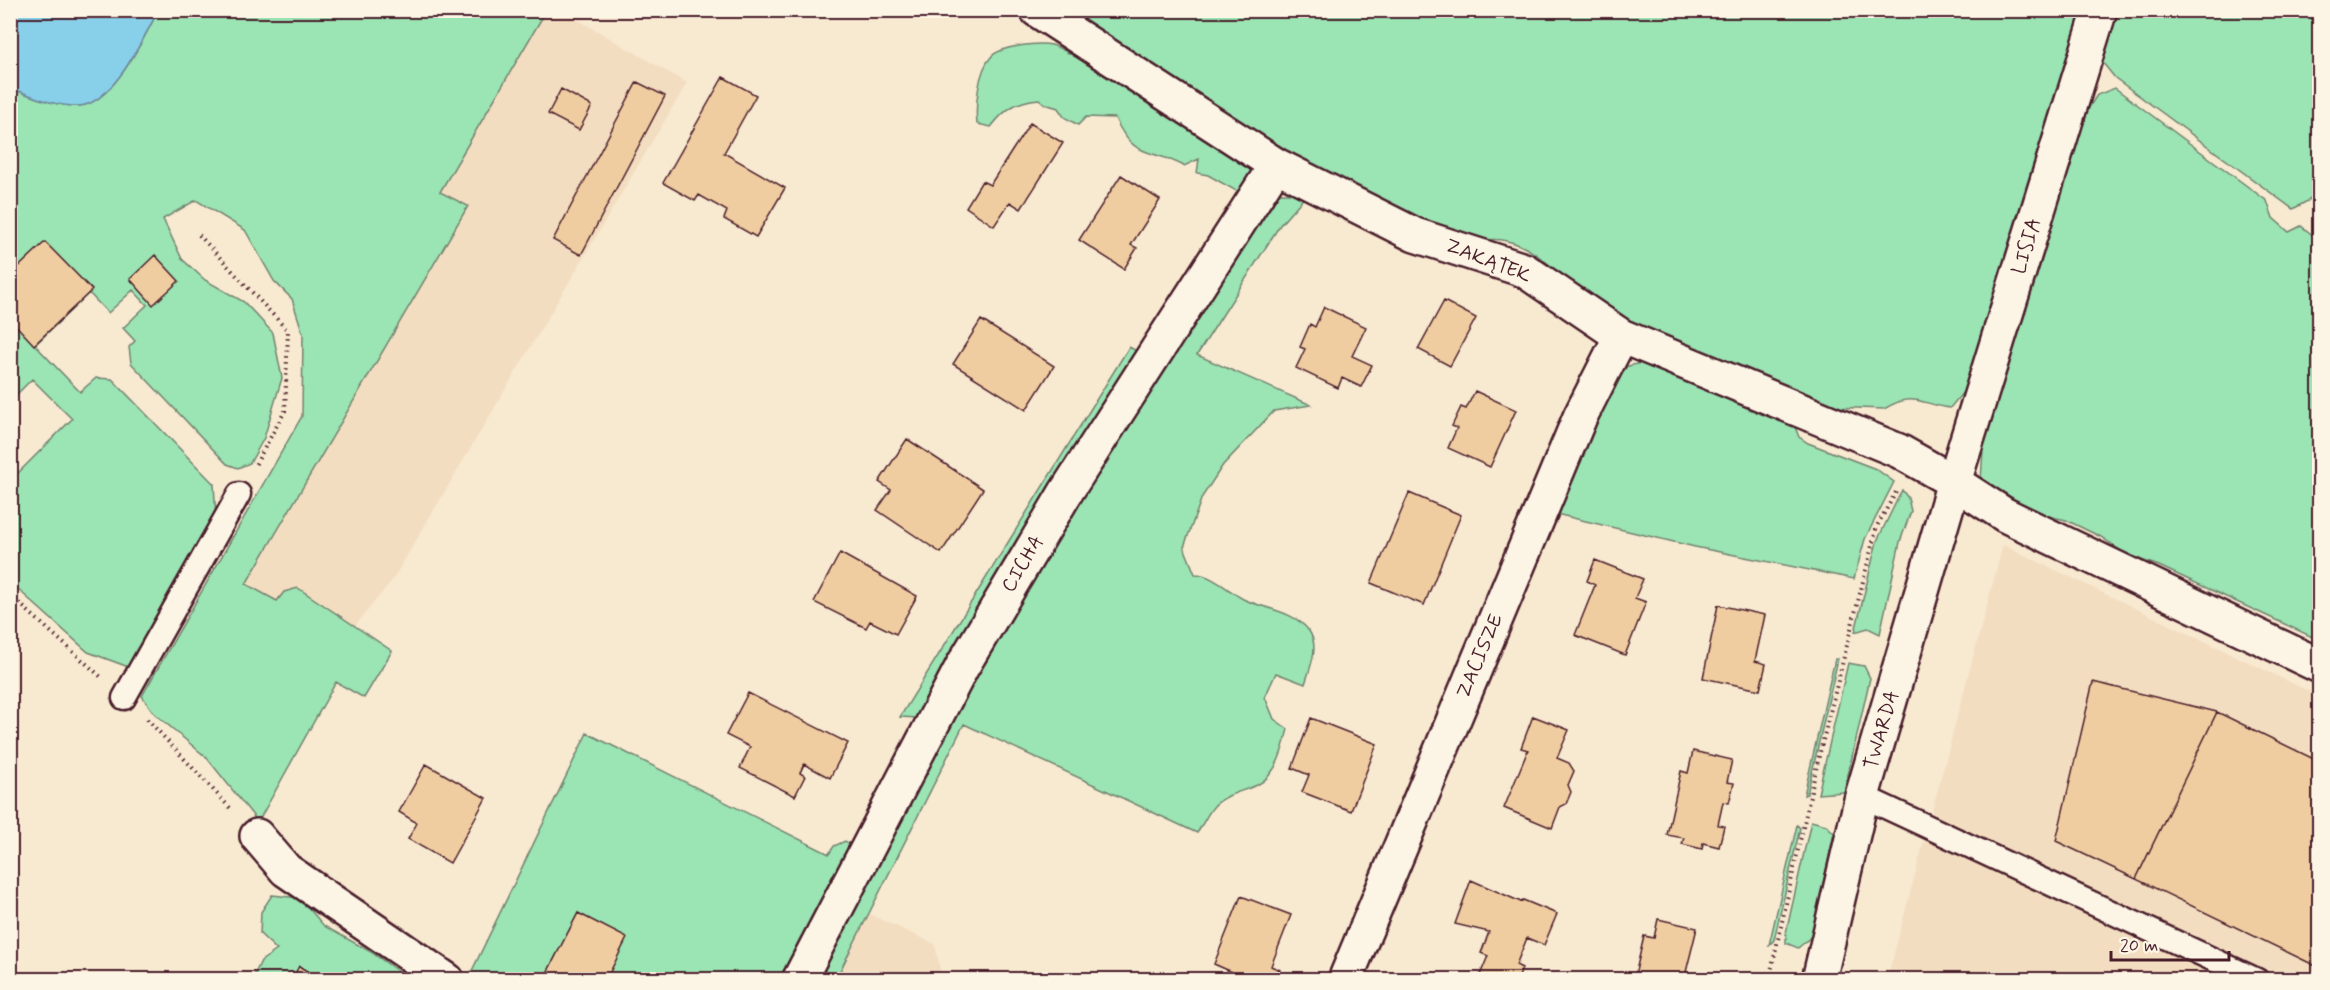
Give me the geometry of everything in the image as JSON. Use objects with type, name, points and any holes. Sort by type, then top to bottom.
[{"type":"street","name":"ZAKĄTEK","points":[[1037,10],[1275,165],[1415,235],[1524,270],[1621,336],[1899,451],[1954,482],[2004,515],[2319,666]]},
{"type":"street","name":"LISIA","points":[[1954,482],[2100,10]]},
{"type":"street","name":"CICHA","points":[[800,980],[962,667],[1066,492],[1275,165]]},
{"type":"street","name":"ZACISZE","points":[[1345,980],[1580,417],[1621,336]]},
{"type":"street","name":"TWARDA","points":[[1819,980],[1862,796],[1954,482]]},
{"type":"street","points":[[257,836],[286,870],[447,980]]},
{"type":"lane","points":[[124,698],[239,494]]},
{"type":"lane","points":[[1862,796],[2257,980]]},
{"type":"path","points":[[199,235],[288,331],[285,411],[239,494]]},
{"type":"path","points":[[1769,980],[1819,756],[1877,526],[1915,461]]},
{"type":"shaded area","points":[[546,11],[563,11],[687,83],[393,579],[355,626],[298,588],[277,601],[246,585],[467,206],[440,192]]},
{"type":"shaded area","points":[[2003,545],[2319,696],[2319,979],[1887,980]]},
{"type":"shaded area","points":[[869,914],[935,944],[942,979],[836,980]]},
{"type":"green space","points":[[158,11],[546,11],[440,192],[468,206],[246,584],[277,601],[284,592],[298,588],[392,651],[364,698],[336,682],[258,822],[207,758],[154,713],[142,696],[302,416],[303,334],[292,299],[274,281],[245,230],[196,200],[163,219],[182,259],[205,280],[244,302],[273,333],[282,378],[264,438],[250,463],[238,468],[227,464],[131,363],[129,347],[135,341],[123,328],[147,305],[133,290],[108,313],[89,293],[35,345],[80,392],[96,378],[112,379],[214,484],[216,518],[134,669],[88,652],[11,583],[11,480],[72,419],[32,379],[11,400],[10,138],[15,134],[11,131],[10,88],[60,104],[77,106],[90,103],[102,95],[125,69]]},
{"type":"green space","points":[[1059,11],[2083,11],[1978,374],[1950,408],[1917,400],[1903,401],[1884,409],[1751,404],[1795,427],[1799,437],[1808,443],[1876,469],[1894,482],[1865,539],[1854,579],[1695,547],[1556,514],[1608,382],[1628,366],[1694,351],[1592,300],[1549,264],[1520,245],[1504,240],[1486,240],[1466,245],[1244,158],[1260,179],[1238,192],[1208,175],[1197,173],[1199,159],[1184,166],[1136,147],[1129,141],[1115,118],[1086,117],[1078,125],[1064,117],[1058,108],[1045,104],[1039,99],[1012,107],[991,127],[977,124],[980,80],[987,63],[996,53],[1020,46],[1046,44],[1056,46],[1090,63]]},
{"type":"green space","points":[[2114,11],[2319,11],[2319,186],[2311,199],[2293,209],[2115,78],[2099,58]]},
{"type":"green space","points":[[2115,88],[2267,201],[2273,218],[2289,232],[2301,226],[2319,240],[2319,640],[2159,566],[2127,555],[2101,537],[2066,520],[2043,515],[1981,481],[1983,449],[2080,121],[2097,95]]},
{"type":"green space","points":[[1282,193],[1308,193],[1280,225],[1197,355],[1311,405],[1274,411],[1223,465],[1202,497],[1184,547],[1195,574],[1214,580],[1243,599],[1296,619],[1303,624],[1312,637],[1313,657],[1305,684],[1276,673],[1265,697],[1274,719],[1288,729],[1281,753],[1270,775],[1257,785],[1220,801],[1197,833],[964,724],[836,979],[812,980],[955,705],[1262,197]]},
{"type":"green space","points":[[1129,347],[1137,351],[958,641],[919,718],[900,717]]},
{"type":"green space","points":[[1902,490],[1908,498],[1911,511],[1900,542],[1880,634],[1868,628],[1855,632],[1877,541]]},
{"type":"green space","points":[[1835,659],[1838,659],[1807,794],[1804,795]]},
{"type":"green space","points":[[1848,663],[1864,666],[1870,678],[1844,792],[1818,794]]},
{"type":"green space","points":[[587,733],[829,854],[834,846],[845,841],[855,847],[787,979],[606,979],[578,913],[546,975],[555,979],[474,980],[469,977]]},
{"type":"green space","points":[[1811,821],[1826,825],[1834,833],[1812,936],[1798,948],[1786,943],[1786,933]]},
{"type":"green space","points":[[1797,825],[1800,828],[1774,940],[1769,945]]},
{"type":"green space","points":[[272,895],[300,898],[324,926],[371,952],[402,974],[417,969],[441,979],[321,979],[300,967],[292,979],[252,980],[261,961],[277,950],[260,934],[261,912]]},
{"type":"water","points":[[10,11],[158,11],[114,83],[90,103],[68,106],[11,88]]},
{"type":"building","points":[[723,77],[756,95],[724,153],[785,188],[756,237],[724,219],[727,211],[699,195],[695,201],[663,183]]},
{"type":"building","points":[[637,82],[665,96],[581,255],[553,240]]},
{"type":"building","points":[[561,89],[592,106],[579,130],[548,114]]},
{"type":"building","points":[[1030,123],[1063,143],[1021,209],[1010,202],[994,226],[966,207],[982,181],[990,185]]},
{"type":"building","points":[[1121,175],[1160,200],[1131,245],[1137,248],[1124,269],[1079,240]]},
{"type":"building","points":[[45,242],[92,290],[34,345],[10,319],[10,275]]},
{"type":"building","points":[[155,255],[179,281],[153,305],[130,279]]},
{"type":"building","points":[[1444,301],[1476,318],[1450,366],[1418,349]]},
{"type":"building","points":[[1324,307],[1366,327],[1352,356],[1372,365],[1361,387],[1342,378],[1338,388],[1296,368],[1305,349],[1300,347],[1310,324],[1315,327]]},
{"type":"building","points":[[981,320],[1054,366],[1026,410],[953,364]]},
{"type":"building","points":[[1475,391],[1516,410],[1490,467],[1448,448],[1457,428],[1452,426],[1461,407],[1466,409]]},
{"type":"building","points":[[907,439],[983,489],[941,553],[877,510],[891,490],[879,482]]},
{"type":"building","points":[[1409,493],[1461,515],[1424,605],[1371,583]]},
{"type":"building","points":[[840,553],[917,596],[896,634],[870,621],[866,628],[814,602]]},
{"type":"building","points":[[1595,560],[1643,579],[1635,598],[1646,602],[1625,655],[1575,635],[1595,585],[1587,581]]},
{"type":"building","points":[[1718,605],[1765,615],[1755,661],[1766,664],[1760,690],[1703,678]]},
{"type":"building","points":[[2093,682],[2217,712],[2136,879],[2056,841]]},
{"type":"building","points":[[748,693],[848,743],[830,778],[804,764],[800,773],[805,776],[795,796],[740,768],[750,747],[726,735]]},
{"type":"building","points":[[2217,712],[2320,762],[2320,968],[2136,879]]},
{"type":"building","points":[[1533,716],[1569,730],[1557,758],[1569,763],[1574,771],[1568,785],[1571,792],[1566,804],[1560,807],[1552,828],[1504,808],[1528,750],[1521,748]]},
{"type":"building","points":[[1311,718],[1377,744],[1351,811],[1302,792],[1309,775],[1292,768]]},
{"type":"building","points":[[1693,751],[1732,760],[1727,782],[1734,783],[1729,803],[1723,802],[1718,825],[1724,826],[1719,847],[1703,843],[1702,849],[1682,844],[1684,838],[1667,835],[1681,771],[1688,773]]},
{"type":"building","points":[[426,764],[486,798],[450,863],[408,839],[417,823],[399,812]]},
{"type":"building","points":[[1471,880],[1521,902],[1523,900],[1557,914],[1544,945],[1527,938],[1516,965],[1522,968],[1518,980],[1478,980],[1488,956],[1481,953],[1489,932],[1455,924]]},
{"type":"building","points":[[1241,896],[1291,915],[1271,966],[1280,970],[1277,980],[1229,980],[1232,972],[1214,964]]},
{"type":"building","points":[[578,913],[627,938],[606,980],[555,980],[546,975]]},
{"type":"building","points":[[1658,919],[1697,928],[1686,972],[1689,973],[1687,980],[1634,980],[1644,936],[1654,938]]},
{"type":"building","points":[[299,966],[321,980],[292,980]]}]
